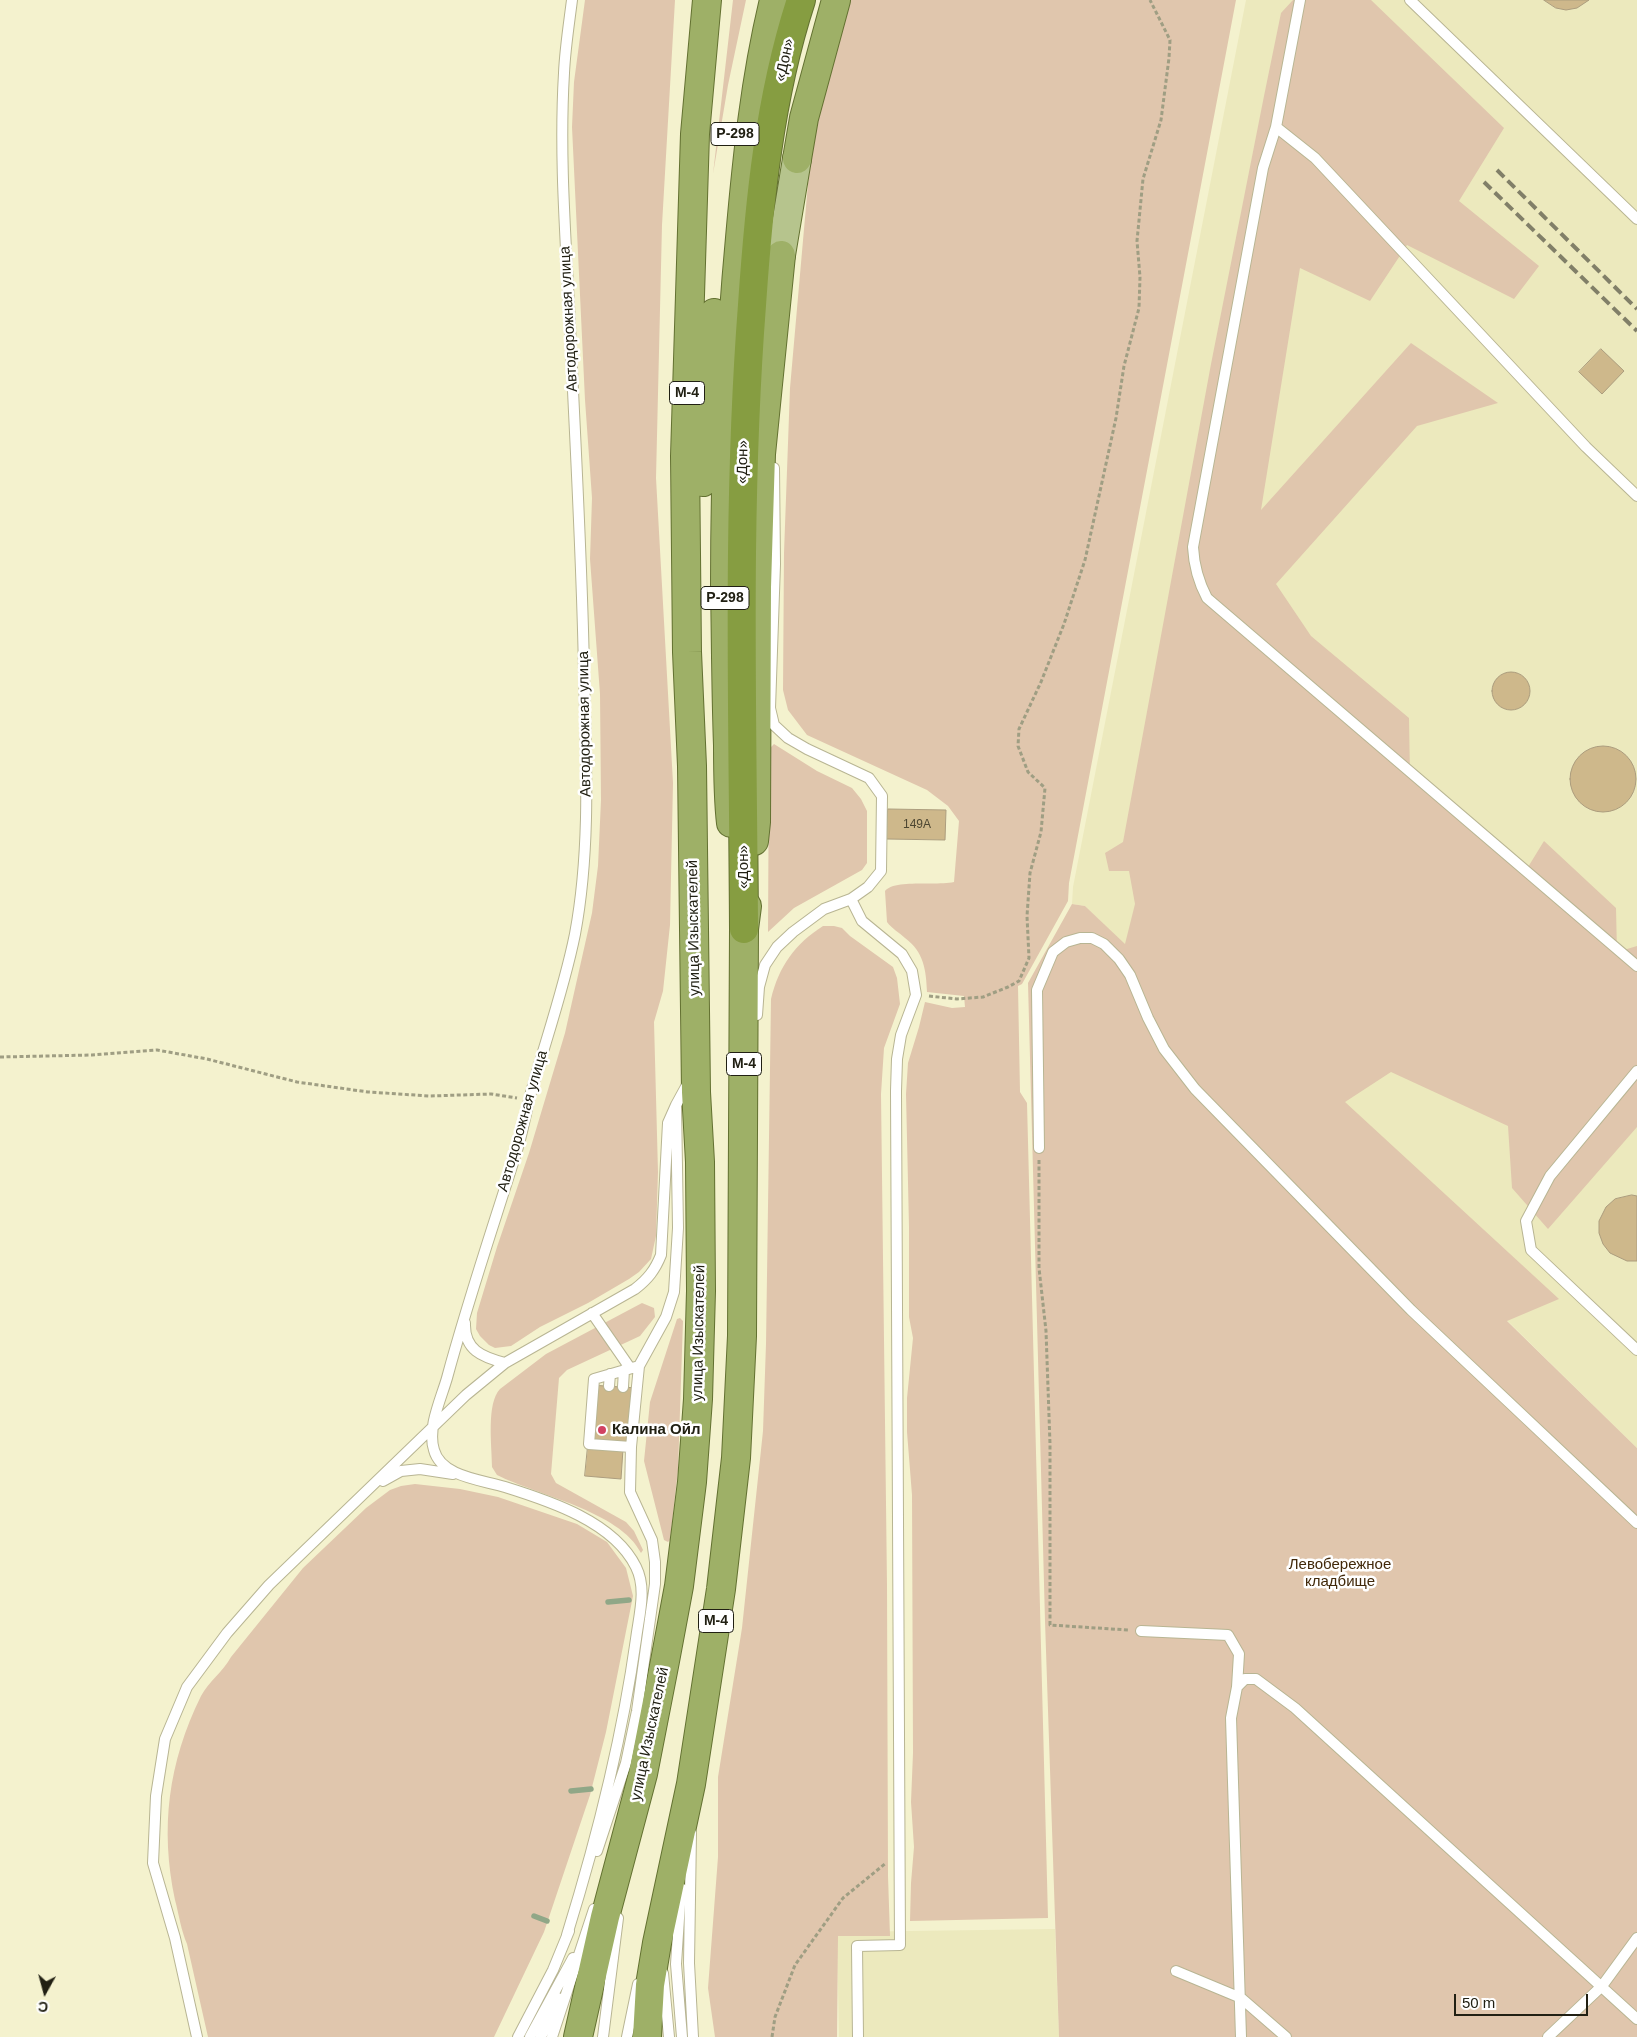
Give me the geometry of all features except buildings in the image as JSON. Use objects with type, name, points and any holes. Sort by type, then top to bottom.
[{"type":"highway","name":"М-4","points":[[692,766],[687,652],[685,456],[695,134],[707,0]]},
{"type":"highway","name":"Р-298","points":[[692,766],[701,514],[708,383],[718,269],[740,95],[761,0]]},
{"type":"highway","name":"Р-298","points":[[744,929],[730,808],[726,608],[727,422],[730,350],[750,127],[755,89],[774,0]]},
{"type":"highway","name":"«Дон»","points":[[744,929],[743,439],[749,338],[754,266],[771,129],[791,32],[801,0]]},
{"type":"highway","points":[[797,159],[804,118],[836,0]]},
{"type":"highway","points":[[744,929],[756,822],[757,587],[761,454],[764,407],[781,255]]},
{"type":"highway","name":"улица Изыскателей","points":[[574,2032],[602,1908],[643,1774],[679,1586],[692,1482],[698,1399],[700,1162],[696,1069],[692,766]]},
{"type":"highway","name":"М-4","points":[[647,2037],[650,1985],[657,1943],[691,1784],[721,1589],[736,1458],[742,1336],[744,929]]},
{"type":"main road","points":[[781,255],[797,159]]},
{"type":"lane","name":"Автодорожная улица","points":[[433,1428],[466,1309],[520,1139],[529,1100],[561,992],[574,938],[581,896],[586,828],[582,592],[562,160],[564,70],[572,0]]},
{"type":"lane","points":[[1300,0],[1276,127],[1263,168],[1193,547],[1194,565],[1198,582],[1208,598],[1637,966]]},
{"type":"lane","points":[[1410,0],[1637,219]]},
{"type":"lane","points":[[1276,127],[1315,158],[1586,447],[1637,496]]},
{"type":"lane","points":[[757,1028],[758,987],[765,965],[777,947],[793,932],[824,909],[851,899],[868,887],[881,871],[882,796],[869,778],[807,750],[788,738],[774,725],[770,708],[775,564],[773,457],[764,407]]},
{"type":"lane","points":[[851,899],[862,921],[902,954],[912,971],[916,995],[901,1035],[897,1059],[896,1091],[900,1945],[857,1946],[858,2037]]},
{"type":"lane","points":[[1039,1148],[1037,990],[1053,952],[1066,942],[1080,938],[1092,938],[1104,944],[1119,959],[1130,975],[1148,1018],[1164,1049],[1195,1089],[1411,1310],[1637,1523]]},
{"type":"lane","points":[[197,2037],[176,1938],[153,1863],[156,1796],[165,1739],[187,1687],[227,1633],[269,1585],[466,1395],[505,1363],[648,1279],[661,1255],[668,1123],[696,1069]]},
{"type":"lane","points":[[1637,1071],[1550,1176],[1526,1221],[1531,1250],[1637,1350]]},
{"type":"lane","points":[[744,1153],[754,1101]]},
{"type":"lane","points":[[623,1387],[631,1368],[666,1318],[674,1292],[678,1228],[676,1105]]},
{"type":"lane","points":[[466,1309],[465,1331],[467,1341],[476,1352],[490,1359],[505,1363]]},
{"type":"lane","points":[[518,2037],[553,1970],[567,1936],[626,1763],[637,1711],[655,1584],[652,1540],[630,1492],[631,1368],[592,1313]]},
{"type":"lane","points":[[631,1368],[594,1379],[589,1444],[631,1447]]},
{"type":"lane","points":[[609,1386],[610,1374]]},
{"type":"lane","points":[[433,1428],[434,1451],[440,1460],[449,1469],[473,1479]]},
{"type":"lane","points":[[360,1498],[382,1482],[401,1472],[420,1469],[439,1471],[498,1484],[541,1498],[586,1520],[612,1536],[629,1555],[639,1573],[642,1589],[633,1661],[616,1751],[567,1936]]},
{"type":"lane","points":[[1141,1630],[1228,1635],[1239,1654],[1237,1687],[1231,1718],[1241,1998],[1240,2037]]},
{"type":"lane","points":[[1237,1687],[1244,1679],[1256,1679],[1294,1708],[1637,2019]]},
{"type":"lane","points":[[597,2001],[620,1902],[643,1774]]},
{"type":"lane","points":[[644,1954],[656,1896],[691,1784]]},
{"type":"lane","points":[[691,1784],[692,1854],[689,1963],[691,2021],[694,2037]]},
{"type":"lane","points":[[682,2036],[676,1964],[682,1869],[691,1784]]},
{"type":"lane","points":[[658,2037],[669,1888]]},
{"type":"lane","points":[[530,2037],[602,1908]]},
{"type":"lane","points":[[541,2037],[602,1908]]},
{"type":"lane","points":[[552,2037],[602,1908]]},
{"type":"lane","points":[[602,1908],[602,2037]]},
{"type":"lane","points":[[1548,2037],[1602,1986],[1637,1938]]},
{"type":"lane","points":[[662,1967],[669,2037]]},
{"type":"lane","points":[[1176,1971],[1241,1998],[1286,2037]]},
{"type":"lane","points":[[627,2037],[639,1979],[635,2037]]},
{"type":"path","points":[[916,995],[957,999],[983,996],[1019,981],[1029,958],[1027,916],[1030,874],[1041,832],[1046,788],[1028,772],[1018,746],[1020,729],[1061,632],[1085,560],[1116,418],[1124,366],[1139,308],[1140,277],[1137,241],[1143,179],[1161,120],[1170,49],[1170,40],[1150,0]]},
{"type":"path","points":[[0,1057],[92,1056],[157,1050],[207,1059],[297,1082],[368,1092],[430,1096],[491,1094],[529,1100]]},
{"type":"path","points":[[1039,1148],[1039,1268],[1046,1331],[1050,1444],[1050,1625],[1103,1630],[1141,1630]]},
{"type":"path","points":[[772,2037],[774,2017],[795,1965],[843,1898],[899,1852]]},
{"type":"shaded area","points":[[1246,0],[1637,0],[1637,1448],[1085,906],[1072,904],[1073,887]]},
{"type":"shaded area","points":[[1055,1929],[1059,2037],[839,2037],[837,1932]]},
{"type":"green space","points":[[585,0],[675,0],[662,225],[656,478],[673,783],[670,925],[663,991],[654,1022],[658,1172],[656,1236],[651,1259],[639,1272],[629,1279],[588,1303],[540,1327],[511,1346],[495,1348],[480,1336],[476,1329],[477,1313],[529,1153],[565,1033],[592,913],[598,866],[601,800],[600,694],[590,559],[592,498],[585,400],[572,127],[574,82]]},
{"type":"green space","points":[[733,0],[746,0],[728,85],[713,174]]},
{"type":"green space","points":[[850,0],[1236,0],[1069,883],[1068,901],[1022,984],[1018,986],[1020,1092],[1027,1103],[1048,1918],[910,1921],[914,1847],[911,1802],[913,1753],[912,1495],[907,1432],[907,1398],[913,1338],[909,1317],[906,1094],[908,1063],[925,1002],[952,1008],[965,1007],[964,996],[927,992],[925,969],[920,955],[911,943],[887,922],[885,891],[897,885],[954,882],[959,821],[948,806],[927,790],[807,735],[788,710],[783,690],[784,553],[790,388],[810,161],[822,92]]},
{"type":"green space","name":"Левобережное кладбище","points":[[1293,0],[1371,0],[1504,128],[1459,201],[1539,266],[1514,299],[1407,245],[1370,301],[1300,268],[1261,510],[1411,343],[1498,403],[1417,426],[1276,584],[1311,636],[1409,718],[1410,776],[1525,872],[1544,841],[1616,908],[1617,952],[1637,946],[1637,1127],[1548,1229],[1512,1188],[1508,1126],[1391,1072],[1345,1102],[1559,1299],[1507,1321],[1637,1448],[1637,2037],[1059,2037],[1045,1621],[1028,983],[1072,904],[1085,906],[1125,944],[1135,904],[1129,871],[1109,871],[1105,853],[1123,842],[1211,364],[1264,96],[1281,13]]},
{"type":"green space","points":[[774,744],[817,771],[852,788],[861,799],[867,811],[867,863],[862,870],[794,908],[768,932],[769,749]]},
{"type":"green space","points":[[823,926],[842,928],[893,967],[897,978],[900,1004],[884,1048],[881,1094],[890,1936],[838,1936],[837,2037],[715,2037],[708,1988],[718,1857],[718,1777],[742,1628],[763,1431],[771,999],[774,987],[789,957],[804,940]]},
{"type":"green space","points":[[642,1303],[654,1308],[655,1317],[640,1336],[567,1370],[559,1378],[551,1474],[556,1483],[626,1522],[634,1531],[643,1550],[641,1553],[630,1538],[615,1526],[596,1515],[497,1475],[492,1467],[491,1415],[500,1389],[546,1354]]},
{"type":"green space","points":[[680,1318],[683,1321],[678,1470],[670,1540],[668,1542],[664,1540],[644,1461],[650,1402],[677,1319]]},
{"type":"green space","points":[[415,1484],[460,1489],[498,1497],[577,1524],[607,1542],[626,1568],[633,1596],[606,1732],[590,1795],[544,1932],[494,2037],[208,2037],[175,1900],[168,1847],[168,1821],[174,1771],[190,1721],[204,1691],[303,1568],[366,1508],[390,1490]]},
{"type":"waterway","points":[[608,1602],[629,1600]]},
{"type":"waterway","points":[[571,1791],[591,1789]]},
{"type":"waterway","points":[[534,1916],[547,1921]]},
{"type":"railway","points":[[1497,170],[1637,309]]},
{"type":"railway","points":[[1484,182],[1637,331]]},
{"type":"place","name":"Калина Ойл","points":[[602,1430]]}]
